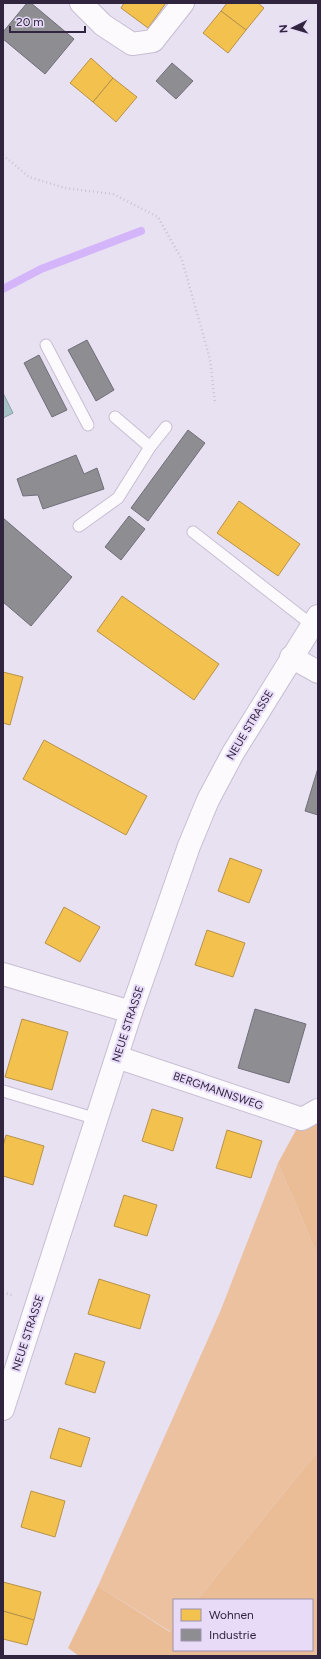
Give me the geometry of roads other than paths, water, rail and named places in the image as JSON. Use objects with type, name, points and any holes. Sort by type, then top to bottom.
[{"type":"street","points":[[81,3],[103,25],[132,44],[153,41],[183,3]]},
{"type":"street","name":"NEUE STRASSE","points":[[3,1409],[131,1012],[189,846],[208,800],[232,753],[315,621]]},
{"type":"street","points":[[291,657],[318,672]]},
{"type":"street","points":[[3,974],[131,1012]]},
{"type":"street","name":"BERGMANNSWEG","points":[[117,1057],[302,1119],[318,1110]]},
{"type":"lane","points":[[46,345],[88,425]]},
{"type":"lane","points":[[115,417],[150,447]]},
{"type":"lane","points":[[79,526],[118,498],[150,447],[166,427]]},
{"type":"lane","points":[[193,532],[315,621]]},
{"type":"lane","points":[[3,1092],[97,1119]]},
{"type":"waterway","points":[[3,289],[41,269],[141,231]]}]
